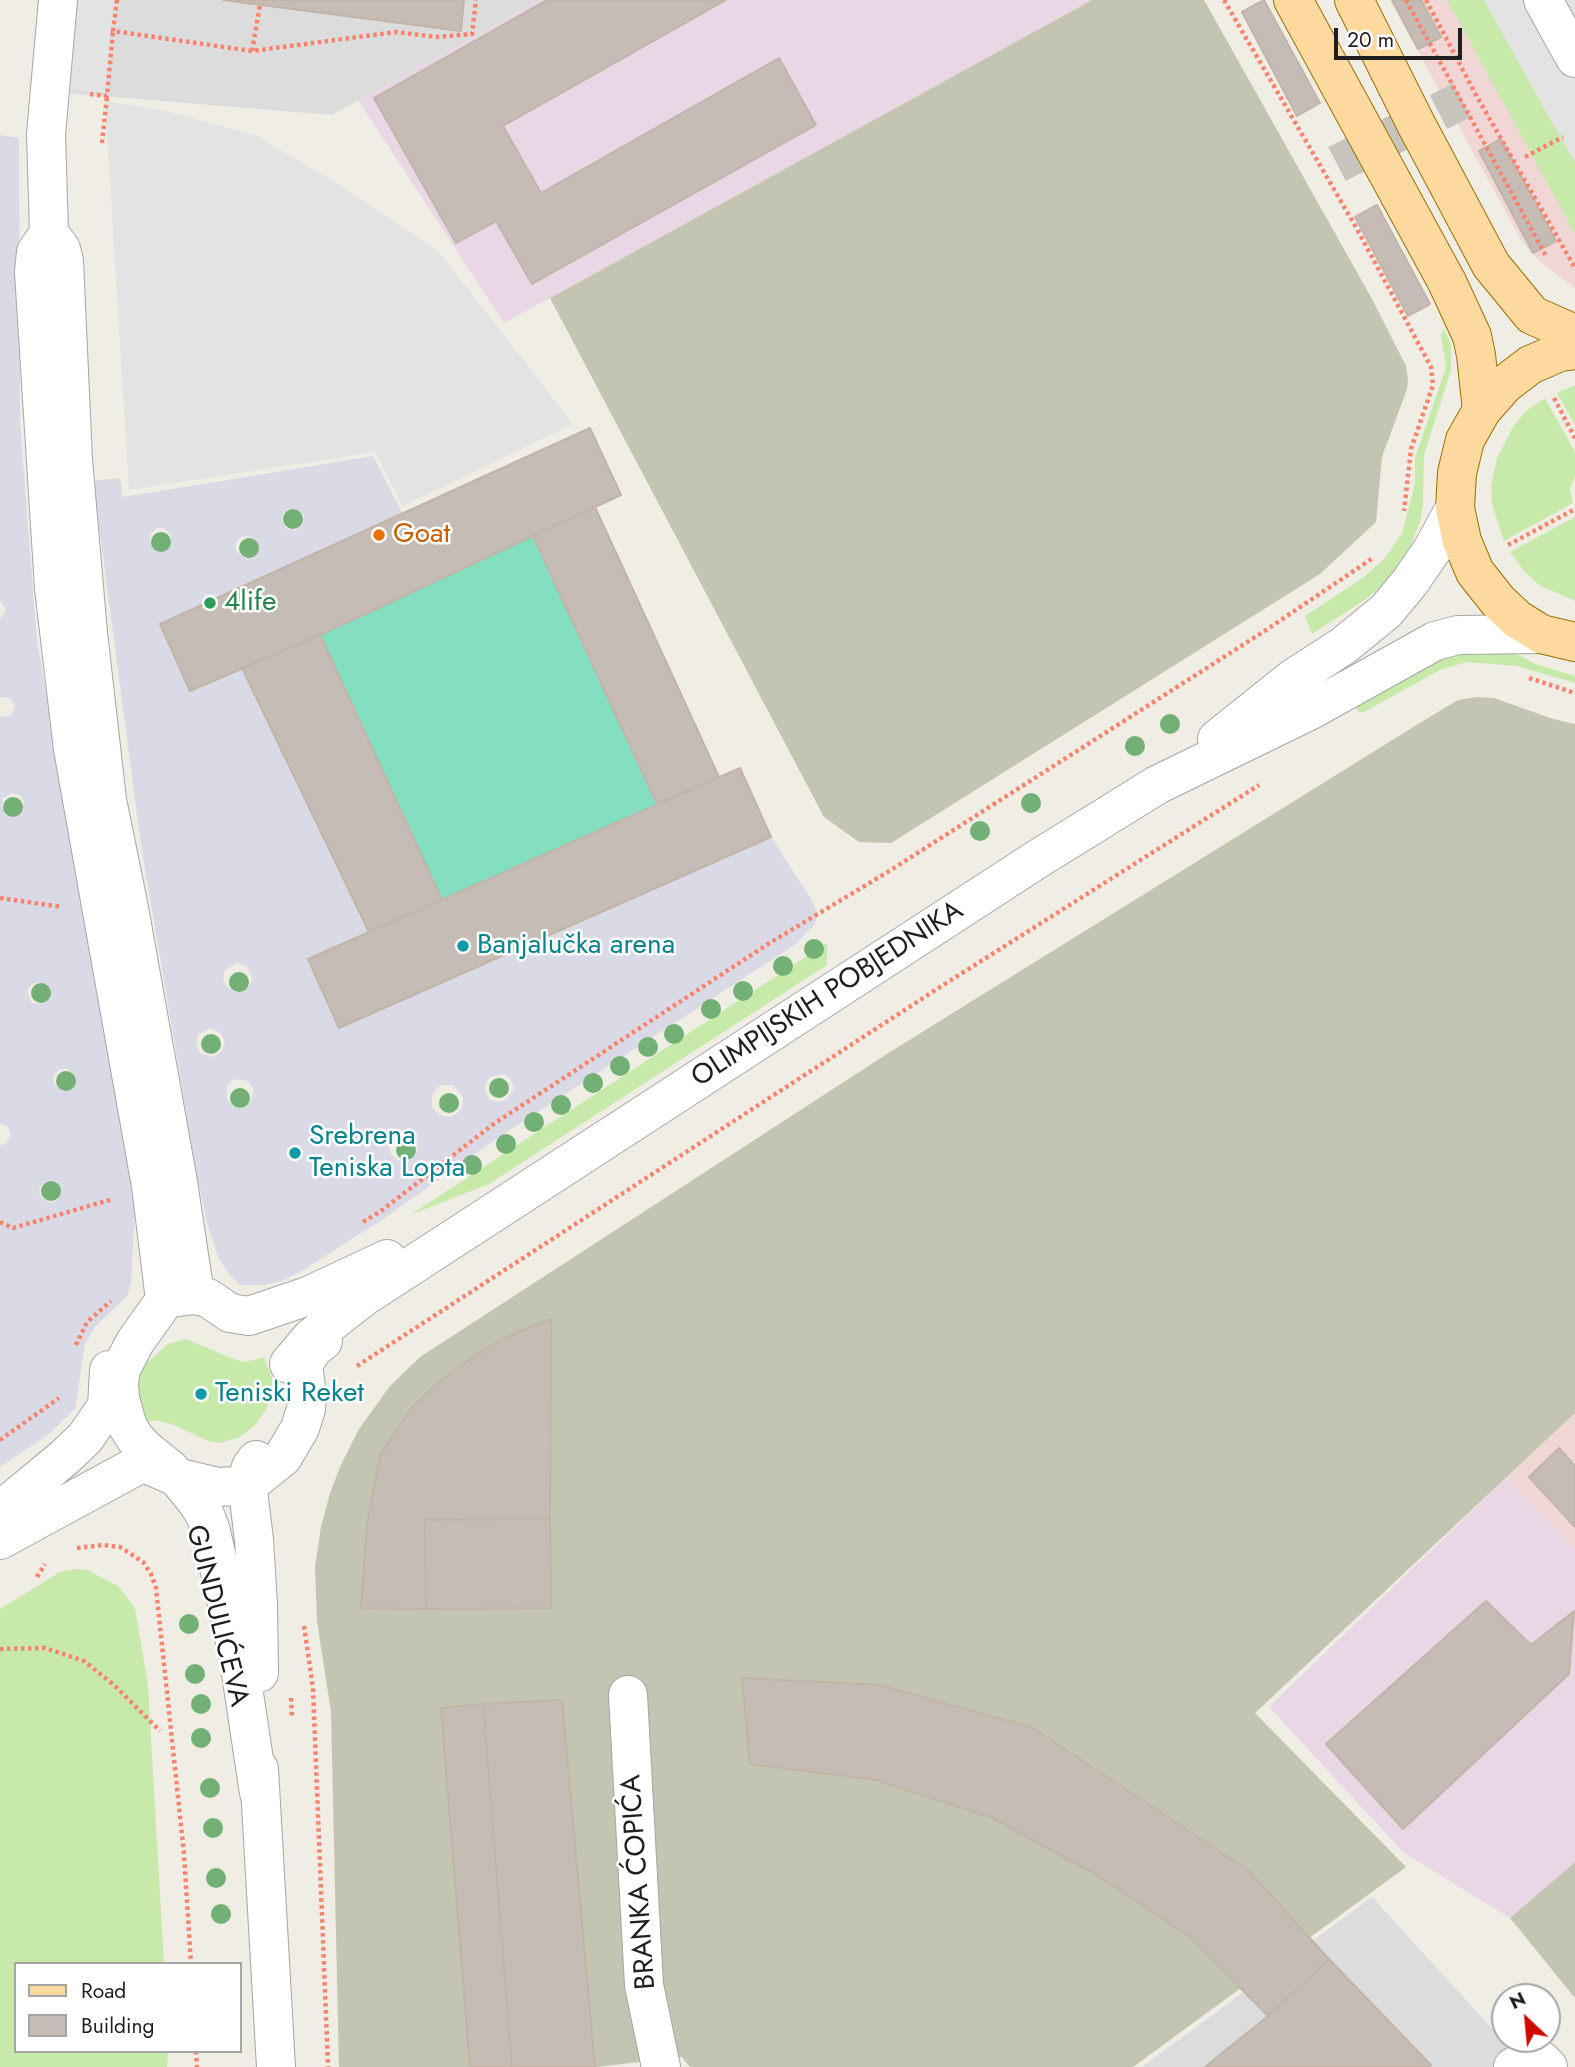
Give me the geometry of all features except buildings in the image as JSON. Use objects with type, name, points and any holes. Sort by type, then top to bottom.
[{"type":"main road","points":[[1293,0],[1416,225],[1472,336],[1482,410]]},
{"type":"main road","points":[[1354,0],[1491,265],[1532,315],[1575,334]]},
{"type":"main road","points":[[1558,638],[1517,619],[1498,601],[1475,572],[1461,541],[1455,508],[1457,473],[1465,440],[1482,410],[1504,385],[1530,365],[1560,352],[1575,350]]},
{"type":"street","points":[[58,0],[46,134],[49,233],[36,252],[34,272],[54,587],[73,749],[152,1186],[180,1297]]},
{"type":"street","points":[[1543,0],[1575,58]]},
{"type":"street","name":"OLIMPIJSKIH POBJEDNIKA","points":[[1157,785],[1292,679],[1343,646],[1386,611],[1410,582],[1455,508]]},
{"type":"street","name":"OLIMPIJSKIH POBJEDNIKA","points":[[296,1364],[500,1206],[1036,860],[1157,785],[1311,710],[1435,641],[1458,635],[1558,638]]},
{"type":"street","name":"OLIMPIJSKIH POBJEDNIKA","points":[[135,1342],[156,1323],[178,1314],[192,1314],[233,1331],[248,1332],[257,1321],[500,1206]]},
{"type":"street","points":[[0,1531],[118,1459],[151,1463],[199,1484],[227,1487],[283,1457],[300,1428],[307,1395],[296,1364],[257,1321],[230,1313],[208,1298],[180,1297],[132,1324],[120,1343],[108,1373],[113,1402]]},
{"type":"street","name":"OLIMPIJSKIH POBJEDNIKA","points":[[0,1523],[91,1446],[111,1424],[121,1369],[135,1342],[180,1297]]},
{"type":"street","name":"OLIMPIJSKIH POBJEDNIKA","points":[[113,1402],[151,1463]]},
{"type":"street","name":"OLIMPIJSKIH POBJEDNIKA","points":[[0,1511],[85,1438],[113,1402]]},
{"type":"street","points":[[0,1539],[151,1463]]},
{"type":"street","name":"GUNDULIĆEVA","points":[[151,1463],[189,1510],[196,1527],[259,1793]]},
{"type":"street","name":"GUNDULIĆEVA","points":[[257,1469],[268,1629],[259,1793],[276,2067]]},
{"type":"street","name":"BRANKA ĆOPIĆA","points":[[628,1695],[644,1985],[661,2067]]},
{"type":"street","points":[[1513,2067],[1525,2061],[1541,2060],[1548,2067]]},
{"type":"path","points":[[102,143],[117,0]]},
{"type":"path","points":[[113,31],[252,51],[396,32],[437,37],[472,34],[476,0]]},
{"type":"path","points":[[1224,0],[1357,229],[1431,367],[1433,385],[1412,449],[1401,521]]},
{"type":"path","points":[[1406,0],[1546,256]]},
{"type":"path","points":[[1426,0],[1476,95],[1575,268]]},
{"type":"path","points":[[252,51],[260,5]]},
{"type":"path","points":[[84,94],[107,96]]},
{"type":"path","points":[[1525,157],[1563,136]]},
{"type":"path","points":[[1553,397],[1575,438]]},
{"type":"path","points":[[1498,551],[1575,509]]},
{"type":"path","points":[[353,1227],[381,1210],[506,1115],[768,944],[891,870],[1286,616],[1382,551]]},
{"type":"path","points":[[1523,676],[1575,692]]},
{"type":"path","points":[[424,1322],[1270,777]]},
{"type":"path","points":[[0,898],[73,909]]},
{"type":"path","points":[[0,1222],[13,1228],[118,1197]]},
{"type":"path","points":[[75,1549],[103,1545],[120,1547],[143,1562],[156,1588],[184,1854],[191,1962]]},
{"type":"path","points":[[37,1577],[49,1558]]},
{"type":"path","points":[[304,1626],[313,1688],[328,2067]]},
{"type":"path","points":[[0,1649],[45,1648],[84,1661],[114,1685],[160,1731]]},
{"type":"shaded area","points":[[65,0],[541,0],[332,115],[52,92]]},
{"type":"shaded area","points":[[72,0],[115,0],[105,93],[60,89]]},
{"type":"shaded area","points":[[541,0],[1092,0],[504,323],[358,100]]},
{"type":"shaded area","points":[[1092,0],[1204,0],[1372,299],[1406,366],[1408,379],[1407,389],[1382,457],[1376,522],[1320,574],[891,843],[859,842],[824,817],[550,298]]},
{"type":"shaded area","points":[[1390,0],[1575,0],[1575,288],[1540,262],[1521,240]]},
{"type":"shaded area","points":[[1484,0],[1575,0],[1575,162],[1551,121]]},
{"type":"shaded area","points":[[105,101],[166,111],[255,135],[328,178],[439,252],[573,424],[403,506],[375,452],[129,490]]},
{"type":"shaded area","points":[[0,135],[19,138],[20,422],[37,641],[135,1185],[135,1210],[131,1283],[127,1296],[95,1327],[85,1344],[75,1409],[49,1434],[0,1467],[0,1145],[6,1144],[11,1134],[8,1127],[0,1123],[0,717],[10,716],[15,707],[10,698],[0,697],[0,619],[6,610],[0,600]],"holes":[[[12,793],[19,795],[24,801],[22,811],[16,815],[5,813],[3,798]],[[38,982],[48,987],[50,993],[45,1003],[31,1002],[27,991],[31,985]],[[60,1069],[67,1069],[73,1073],[75,1080],[71,1089],[64,1091],[55,1085],[53,1077]],[[50,1180],[57,1182],[61,1191],[57,1201],[50,1203],[41,1197],[39,1190],[43,1183]]]},
{"type":"shaded area","points":[[373,456],[402,513],[160,624],[190,691],[242,668],[369,932],[308,959],[339,1028],[771,837],[810,897],[818,914],[815,924],[796,944],[493,1141],[385,1218],[303,1270],[282,1281],[263,1285],[240,1285],[218,1257],[207,1223],[195,1165],[141,845],[93,481],[120,478],[123,497]],"holes":[[[289,509],[296,509],[304,515],[303,523],[296,530],[286,528],[282,521],[283,514]],[[157,528],[164,528],[171,535],[171,542],[164,549],[153,547],[151,533]],[[246,536],[253,538],[258,547],[253,556],[246,558],[237,552],[235,545],[239,538]],[[237,963],[246,966],[252,978],[245,990],[236,992],[227,987],[223,979],[225,970]],[[210,1028],[222,1034],[225,1043],[221,1052],[213,1057],[200,1053],[196,1044],[198,1035]],[[504,1074],[511,1080],[514,1089],[506,1100],[498,1102],[489,1099],[485,1085],[490,1077]],[[235,1079],[248,1081],[254,1089],[251,1102],[242,1107],[234,1106],[227,1099],[227,1085]],[[443,1085],[453,1085],[463,1097],[462,1108],[450,1117],[439,1115],[432,1107],[432,1096],[438,1087]],[[399,1134],[407,1134],[417,1144],[417,1153],[407,1162],[397,1160],[391,1154],[389,1144],[394,1136]]]},
{"type":"shaded area","points":[[1494,698],[1575,724],[1575,1413],[1255,1713],[1406,1867],[1133,2067],[690,2067],[682,2057],[597,2067],[339,2067],[331,1712],[317,1621],[315,1567],[321,1527],[340,1467],[359,1429],[390,1386],[420,1357],[890,1052],[1423,721],[1458,700]]},
{"type":"shaded area","points":[[1575,1413],[1575,1550],[1506,1478]]},
{"type":"shaded area","points":[[1506,1478],[1575,1550],[1575,1862],[1510,1918],[1404,1853],[1269,1707]]},
{"type":"shaded area","points":[[1575,1862],[1575,1998],[1510,1918]]},
{"type":"shaded area","points":[[1372,1897],[1491,2028],[1491,2053],[1514,2053],[1527,2067],[1142,2067]]},
{"type":"green space","points":[[1447,0],[1484,0],[1575,162],[1575,234]]},
{"type":"green space","points":[[1444,329],[1451,344],[1451,370],[1424,455],[1420,522],[1407,555],[1392,577],[1366,599],[1312,634],[1305,616],[1364,577],[1385,558],[1402,533],[1415,483],[1415,458],[1446,367],[1441,334]]},
{"type":"green space","points":[[1575,385],[1575,425],[1557,393]]},
{"type":"green space","points":[[1545,398],[1575,452],[1575,476],[1570,489],[1573,503],[1504,541],[1492,504],[1491,486],[1497,458],[1513,427],[1526,411]]},
{"type":"green space","points":[[1575,517],[1575,601],[1539,585],[1510,552]]},
{"type":"green space","points":[[533,536],[657,804],[442,900],[320,635]]},
{"type":"green space","points":[[1507,649],[1536,664],[1575,676],[1575,683],[1516,666],[1467,662],[1440,670],[1364,712],[1359,713],[1355,705],[1448,651]]},
{"type":"green space","points":[[827,943],[827,965],[489,1184],[410,1215]]},
{"type":"green space","points":[[186,1339],[245,1362],[264,1357],[273,1381],[271,1396],[266,1410],[255,1425],[240,1437],[220,1443],[208,1441],[174,1425],[155,1420],[144,1423],[136,1385],[143,1366],[168,1344]]},
{"type":"green space","points":[[87,1570],[118,1586],[135,1608],[148,1685],[164,1962],[14,1962],[14,2053],[168,2053],[167,2067],[0,2067],[0,1609],[60,1572]]},
{"type":"tunnel","points":[[1337,164],[1462,100]]},
{"type":"place","name":"Goat","points":[[379,535]]},
{"type":"place","name":"4life","points":[[210,603]]},
{"type":"place","name":"Banjalučka arena","points":[[463,946]]},
{"type":"place","name":"Srebrena Teniska Lopta","points":[[295,1153]]},
{"type":"place","name":"Teniski Reket","points":[[201,1394]]}]
